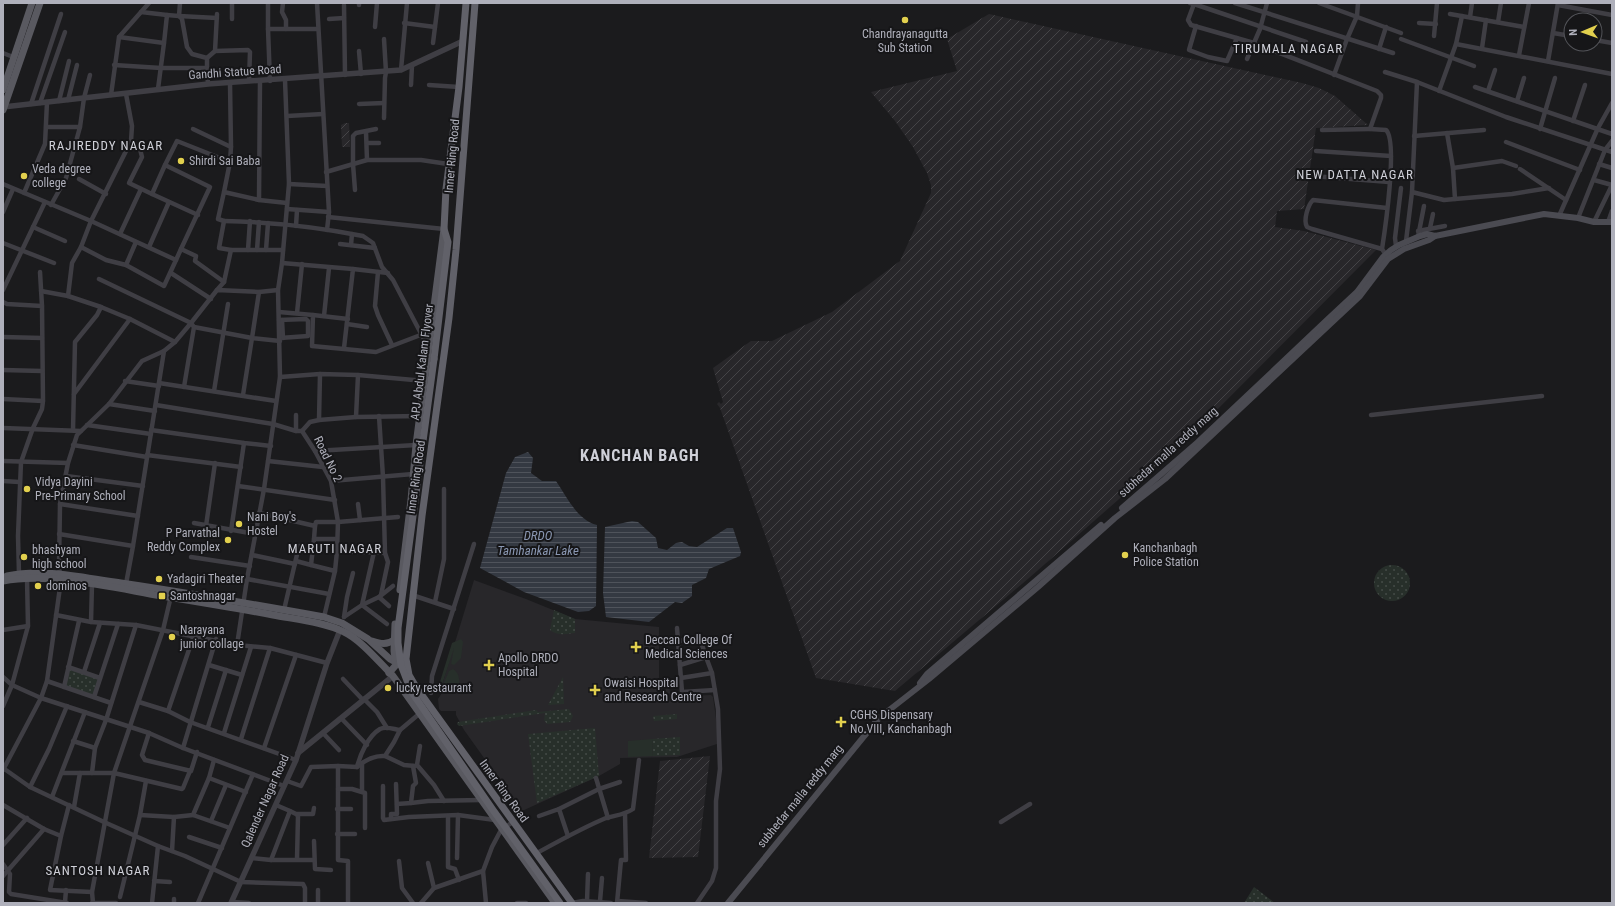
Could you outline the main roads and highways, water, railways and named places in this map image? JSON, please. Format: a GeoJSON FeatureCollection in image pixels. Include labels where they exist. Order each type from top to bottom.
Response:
{"type":"FeatureCollection","features":[{"type":"Feature","properties":{"kind":"highway","name":"Inner Ring Road"},"geometry":{"type":"LineString","coordinates":[[444,229],[448,164],[458,87],[466,3]]}},
{"type":"Feature","properties":{"kind":"highway","name":"Inner Ring Road"},"geometry":{"type":"LineString","coordinates":[[475,3],[449,318],[422,511],[406,659],[409,675],[424,698],[572,903]]}},
{"type":"Feature","properties":{"kind":"highway","name":"APJ Abdul Kalam Flyover"},"geometry":{"type":"LineString","coordinates":[[444,229],[448,242],[398,628],[398,643],[401,665],[411,691],[493,810],[560,903]]}},
{"type":"Feature","properties":{"kind":"highway"},"geometry":{"type":"LineString","coordinates":[[411,500],[424,501]]}},
{"type":"Feature","properties":{"kind":"highway"},"geometry":{"type":"LineString","coordinates":[[410,510],[422,511]]}},
{"type":"Feature","properties":{"kind":"main road"},"geometry":{"type":"LineString","coordinates":[[3,90],[32,3]]}},
{"type":"Feature","properties":{"kind":"main road"},"geometry":{"type":"LineString","coordinates":[[3,108],[40,3]]}},
{"type":"Feature","properties":{"kind":"main road","name":"subhedar malla reddy marg"},"geometry":{"type":"LineString","coordinates":[[728,903],[879,718],[929,679],[1038,587],[1115,518],[1165,478],[1360,296],[1388,260],[1404,249],[1436,236],[1544,214],[1578,218],[1594,222],[1610,222]]}},
{"type":"Feature","properties":{"kind":"main road","name":"Inner Ring Road"},"geometry":{"type":"LineString","coordinates":[[396,662],[394,640],[410,510],[416,445],[444,229]]}},
{"type":"Feature","properties":{"kind":"main road","name":"subhedar malla reddy marg"},"geometry":{"type":"LineString","coordinates":[[912,691],[927,674],[1198,442],[1357,292],[1386,255],[1396,246],[1406,242],[1418,234],[1436,236]]}},
{"type":"Feature","properties":{"kind":"main road"},"geometry":{"type":"LineString","coordinates":[[3,582],[24,575]]}},
{"type":"Feature","properties":{"kind":"main road"},"geometry":{"type":"LineString","coordinates":[[3,577],[24,575],[60,577],[126,584],[172,594],[342,623]]}},
{"type":"Feature","properties":{"kind":"main road"},"geometry":{"type":"LineString","coordinates":[[60,577],[92,584],[172,594]]}},
{"type":"Feature","properties":{"kind":"main road"},"geometry":{"type":"LineString","coordinates":[[242,606],[284,610],[324,617],[342,623],[368,639],[396,662],[407,668]]}},
{"type":"Feature","properties":{"kind":"main road","name":"Inner Ring Road"},"geometry":{"type":"LineString","coordinates":[[342,623],[350,635],[391,675],[501,830],[555,903]]}},
{"type":"Feature","properties":{"kind":"main road"},"geometry":{"type":"LineString","coordinates":[[368,639],[385,644],[389,644],[394,640]]}},
{"type":"Feature","properties":{"kind":"main road"},"geometry":{"type":"LineString","coordinates":[[391,675],[396,662]]}},
{"type":"Feature","properties":{"kind":"water","name":"DRDO Tamhankar Lake"},"geometry":{"type":"Polygon","coordinates":[[[528,452],[533,458],[531,473],[542,481],[556,481],[578,513],[590,522],[597,525],[596,606],[589,611],[578,612],[524,592],[480,568],[506,473],[515,457],[528,452]]]}},
{"type":"Feature","properties":{"kind":"water","name":"DRDO Tamhankar Lake"},"geometry":{"type":"Polygon","coordinates":[[[632,521],[638,522],[656,538],[658,548],[667,550],[676,543],[682,542],[689,546],[697,547],[727,528],[733,528],[741,552],[740,556],[709,569],[706,578],[692,585],[692,596],[682,603],[675,602],[649,622],[606,617],[603,593],[605,527],[632,521]]]}},
{"type":"Feature","properties":{"kind":"place","name":"Chandrayanagutta Sub Station"},"geometry":{"type":"Point","coordinates":[905,20]}},
{"type":"Feature","properties":{"kind":"place","name":"Shirdi Sai Baba"},"geometry":{"type":"Point","coordinates":[181,161]}},
{"type":"Feature","properties":{"kind":"place","name":"Veda degree college"},"geometry":{"type":"Point","coordinates":[24,176]}},
{"type":"Feature","properties":{"kind":"place","name":"Vidya Dayini Pre-Primary School"},"geometry":{"type":"Point","coordinates":[27,489]}},
{"type":"Feature","properties":{"kind":"place","name":"Nani Boy's Hostel"},"geometry":{"type":"Point","coordinates":[239,524]}},
{"type":"Feature","properties":{"kind":"place","name":"P Parvathal Reddy Complex"},"geometry":{"type":"Point","coordinates":[228,540]}},
{"type":"Feature","properties":{"kind":"place","name":"Kanchanbagh Police Station"},"geometry":{"type":"Point","coordinates":[1125,555]}},
{"type":"Feature","properties":{"kind":"place","name":"bhashyam high school"},"geometry":{"type":"Point","coordinates":[24,557]}},
{"type":"Feature","properties":{"kind":"place","name":"Yadagiri Theater"},"geometry":{"type":"Point","coordinates":[159,579]}},
{"type":"Feature","properties":{"kind":"place","name":"dominos"},"geometry":{"type":"Point","coordinates":[38,586]}},
{"type":"Feature","properties":{"kind":"place","name":"Santoshnagar"},"geometry":{"type":"Point","coordinates":[162,596]}},
{"type":"Feature","properties":{"kind":"place","name":"Narayana junior collage"},"geometry":{"type":"Point","coordinates":[172,637]}},
{"type":"Feature","properties":{"kind":"place","name":"Deccan College Of Medical Sciences"},"geometry":{"type":"Point","coordinates":[636,647]}},
{"type":"Feature","properties":{"kind":"place","name":"Apollo DRDO Hospital"},"geometry":{"type":"Point","coordinates":[489,665]}},
{"type":"Feature","properties":{"kind":"place","name":"lucky restaurant"},"geometry":{"type":"Point","coordinates":[388,688]}},
{"type":"Feature","properties":{"kind":"place","name":"Owaisi Hospital and Research Centre"},"geometry":{"type":"Point","coordinates":[595,690]}},
{"type":"Feature","properties":{"kind":"place","name":"CGHS Dispensary No.VIII, Kanchanbagh"},"geometry":{"type":"Point","coordinates":[841,722]}},
{"type":"Feature","properties":{"kind":"district","name":"TIRUMALA NAGAR"},"geometry":{"type":"Point","coordinates":[1288,48]}},
{"type":"Feature","properties":{"kind":"district","name":"RAJIREDDY NAGAR"},"geometry":{"type":"Point","coordinates":[106,145]}},
{"type":"Feature","properties":{"kind":"district","name":"NEW DATTA NAGAR"},"geometry":{"type":"Point","coordinates":[1355,174]}},
{"type":"Feature","properties":{"kind":"district","name":"KANCHAN BAGH"},"geometry":{"type":"Point","coordinates":[640,455]}},
{"type":"Feature","properties":{"kind":"district","name":"MARUTI NAGAR"},"geometry":{"type":"Point","coordinates":[335,548]}},
{"type":"Feature","properties":{"kind":"district","name":"SANTOSH NAGAR"},"geometry":{"type":"Point","coordinates":[98,870]}}]}
